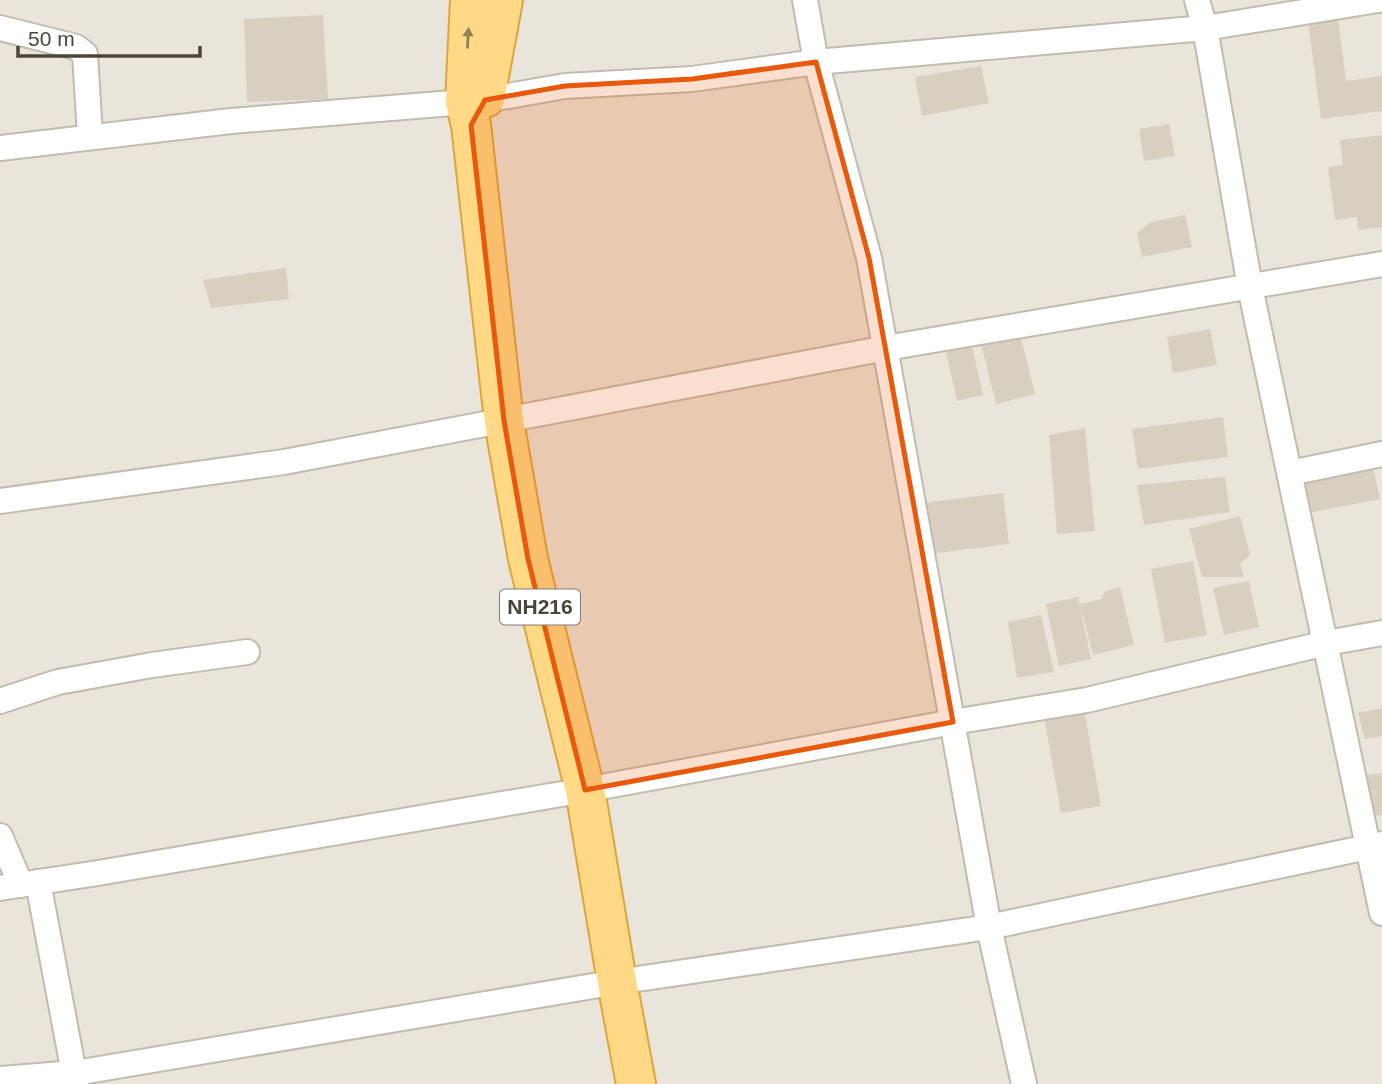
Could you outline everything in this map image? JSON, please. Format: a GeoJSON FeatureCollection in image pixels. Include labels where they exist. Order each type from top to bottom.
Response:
{"type":"FeatureCollection","features":[{"type":"Feature","properties":{"kind":"highway","name":"NH216"},"geometry":{"type":"LineString","coordinates":[[470,0],[474,170],[503,421],[528,559],[585,790],[636,1084]]}},
{"type":"Feature","properties":{"kind":"highway","name":"NH216"},"geometry":{"type":"LineString","coordinates":[[474,109],[503,0]]}},
{"type":"Feature","properties":{"kind":"street"},"geometry":{"type":"LineString","coordinates":[[805,0],[816,62],[869,258],[989,928],[1024,1084]]}},
{"type":"Feature","properties":{"kind":"street"},"geometry":{"type":"LineString","coordinates":[[1197,0],[1205,29],[1250,287],[1326,643],[1375,846],[1382,913]]}},
{"type":"Feature","properties":{"kind":"street"},"geometry":{"type":"LineString","coordinates":[[0,148],[231,121],[474,109],[565,86],[692,79],[816,62],[1205,29],[1378,0]]}},
{"type":"Feature","properties":{"kind":"street"},"geometry":{"type":"LineString","coordinates":[[0,28],[76,47],[85,54],[90,136]]}},
{"type":"Feature","properties":{"kind":"street"},"geometry":{"type":"LineString","coordinates":[[0,501],[284,462],[886,348],[1382,264]]}},
{"type":"Feature","properties":{"kind":"street"},"geometry":{"type":"LineString","coordinates":[[1290,474],[1382,454]]}},
{"type":"Feature","properties":{"kind":"street"},"geometry":{"type":"LineString","coordinates":[[20,885],[585,790],[1087,700],[1326,643],[1382,633]]}},
{"type":"Feature","properties":{"kind":"street"},"geometry":{"type":"LineString","coordinates":[[0,701],[58,682],[247,652]]}},
{"type":"Feature","properties":{"kind":"street"},"geometry":{"type":"LineString","coordinates":[[0,836],[20,885],[75,1079]]}},
{"type":"Feature","properties":{"kind":"street"},"geometry":{"type":"LineString","coordinates":[[0,1079],[75,1079],[617,982],[989,928],[1375,846]]}},
{"type":"Feature","properties":{"kind":"highlighted area"},"geometry":{"type":"Polygon","coordinates":[[[816,62],[869,258],[953,722],[585,790],[528,559],[504,421],[471,125],[485,100],[565,86],[692,79],[816,62]]]}},
{"type":"Feature","properties":{"kind":"shaded area"},"geometry":{"type":"Polygon","coordinates":[[[0,0],[1382,0],[1382,1084],[0,1084],[0,0]]]}},
{"type":"Feature","properties":{"kind":"building"},"geometry":{"type":"Polygon","coordinates":[[[323,15],[328,99],[247,102],[244,19],[323,15]]]}},
{"type":"Feature","properties":{"kind":"building"},"geometry":{"type":"Polygon","coordinates":[[[1338,18],[1346,81],[1382,76],[1382,111],[1321,119],[1308,22],[1338,18]]]}},
{"type":"Feature","properties":{"kind":"building"},"geometry":{"type":"Polygon","coordinates":[[[981,66],[989,103],[922,116],[915,77],[981,66]]]}},
{"type":"Feature","properties":{"kind":"building"},"geometry":{"type":"Polygon","coordinates":[[[1169,124],[1175,156],[1144,161],[1139,129],[1169,124]]]}},
{"type":"Feature","properties":{"kind":"building"},"geometry":{"type":"Polygon","coordinates":[[[1382,135],[1382,227],[1358,230],[1357,217],[1335,220],[1328,167],[1343,165],[1340,140],[1382,135]]]}},
{"type":"Feature","properties":{"kind":"building"},"geometry":{"type":"Polygon","coordinates":[[[1185,215],[1192,247],[1142,257],[1137,233],[1151,222],[1185,215]]]}},
{"type":"Feature","properties":{"kind":"building"},"geometry":{"type":"Polygon","coordinates":[[[286,268],[289,299],[211,308],[203,280],[286,268]]]}},
{"type":"Feature","properties":{"kind":"building"},"geometry":{"type":"Polygon","coordinates":[[[1210,329],[1217,365],[1173,373],[1167,337],[1210,329]]]}},
{"type":"Feature","properties":{"kind":"building"},"geometry":{"type":"Polygon","coordinates":[[[1019,330],[1035,394],[996,404],[980,340],[1019,330]]]}},
{"type":"Feature","properties":{"kind":"building"},"geometry":{"type":"Polygon","coordinates":[[[970,337],[983,395],[957,401],[944,343],[970,337]]]}},
{"type":"Feature","properties":{"kind":"building"},"geometry":{"type":"Polygon","coordinates":[[[1223,417],[1228,457],[1138,469],[1132,429],[1223,417]]]}},
{"type":"Feature","properties":{"kind":"building"},"geometry":{"type":"Polygon","coordinates":[[[1085,428],[1095,531],[1057,534],[1049,435],[1085,428]]]}},
{"type":"Feature","properties":{"kind":"building"},"geometry":{"type":"Polygon","coordinates":[[[1372,463],[1380,499],[1303,514],[1296,478],[1372,463]]]}},
{"type":"Feature","properties":{"kind":"building"},"geometry":{"type":"Polygon","coordinates":[[[1225,477],[1230,512],[1144,525],[1137,485],[1225,477]]]}},
{"type":"Feature","properties":{"kind":"building"},"geometry":{"type":"Polygon","coordinates":[[[1003,493],[1009,544],[929,554],[922,503],[1003,493]]]}},
{"type":"Feature","properties":{"kind":"building"},"geometry":{"type":"Polygon","coordinates":[[[1240,516],[1250,555],[1240,563],[1244,577],[1202,577],[1189,529],[1240,516]]]}},
{"type":"Feature","properties":{"kind":"building"},"geometry":{"type":"Polygon","coordinates":[[[1193,561],[1207,635],[1165,643],[1151,569],[1193,561]]]}},
{"type":"Feature","properties":{"kind":"building"},"geometry":{"type":"Polygon","coordinates":[[[1249,581],[1259,627],[1224,635],[1213,588],[1249,581]]]}},
{"type":"Feature","properties":{"kind":"building"},"geometry":{"type":"Polygon","coordinates":[[[1120,587],[1134,645],[1093,655],[1080,604],[1102,599],[1105,591],[1120,587]]]}},
{"type":"Feature","properties":{"kind":"building"},"geometry":{"type":"Polygon","coordinates":[[[1078,597],[1091,659],[1059,666],[1046,604],[1078,597]]]}},
{"type":"Feature","properties":{"kind":"building"},"geometry":{"type":"Polygon","coordinates":[[[1041,615],[1054,672],[1017,678],[1008,622],[1041,615]]]}},
{"type":"Feature","properties":{"kind":"building"},"geometry":{"type":"Polygon","coordinates":[[[1083,703],[1101,806],[1061,813],[1043,710],[1083,703]]]}},
{"type":"Feature","properties":{"kind":"building"},"geometry":{"type":"Polygon","coordinates":[[[1382,708],[1382,736],[1365,739],[1358,713],[1382,708]]]}},
{"type":"Feature","properties":{"kind":"building"},"geometry":{"type":"Polygon","coordinates":[[[1382,773],[1382,815],[1365,817],[1359,776],[1382,773]]]}}]}
